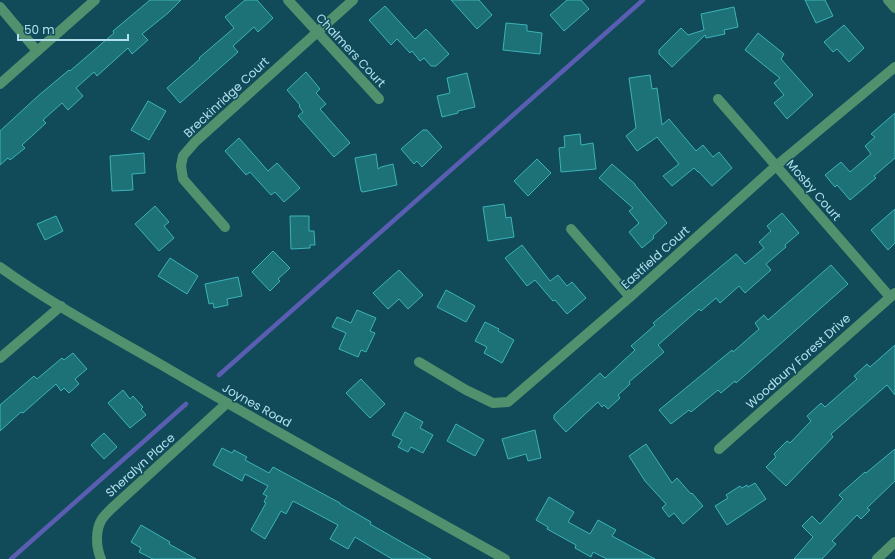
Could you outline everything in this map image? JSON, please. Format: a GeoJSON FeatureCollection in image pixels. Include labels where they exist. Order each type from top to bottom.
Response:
{"type":"FeatureCollection","features":[{"type":"Feature","properties":{"kind":"street"},"geometry":{"type":"LineString","coordinates":[[0,84],[95,0]]}},
{"type":"Feature","properties":{"kind":"street","name":"Chalmers Court"},"geometry":{"type":"LineString","coordinates":[[288,0],[379,99]]}},
{"type":"Feature","properties":{"kind":"street","name":"Breckinridge Court"},"geometry":{"type":"LineString","coordinates":[[225,227],[183,179],[181,166],[183,156],[195,142],[353,0]]}},
{"type":"Feature","properties":{"kind":"street"},"geometry":{"type":"LineString","coordinates":[[888,0],[895,8]]}},
{"type":"Feature","properties":{"kind":"street"},"geometry":{"type":"LineString","coordinates":[[0,7],[37,51]]}},
{"type":"Feature","properties":{"kind":"street","name":"Eastfield Court"},"geometry":{"type":"LineString","coordinates":[[419,362],[466,390],[493,403],[508,402],[630,297],[776,166],[895,67]]}},
{"type":"Feature","properties":{"kind":"street","name":"Mosby Court"},"geometry":{"type":"LineString","coordinates":[[718,100],[893,295]]}},
{"type":"Feature","properties":{"kind":"street"},"geometry":{"type":"LineString","coordinates":[[571,229],[630,297]]}},
{"type":"Feature","properties":{"kind":"street","name":"Joynes Road"},"geometry":{"type":"LineString","coordinates":[[0,267],[61,306],[227,403],[505,559]]}},
{"type":"Feature","properties":{"kind":"street","name":"Woodbury Forest Drive"},"geometry":{"type":"LineString","coordinates":[[719,449],[893,295]]}},
{"type":"Feature","properties":{"kind":"street"},"geometry":{"type":"LineString","coordinates":[[0,358],[61,306]]}},
{"type":"Feature","properties":{"kind":"street","name":"Sheralyn Place"},"geometry":{"type":"LineString","coordinates":[[101,559],[98,553],[97,534],[102,520],[111,509],[227,403]]}},
{"type":"Feature","properties":{"kind":"street"},"geometry":{"type":"LineString","coordinates":[[877,559],[895,542]]}},
{"type":"Feature","properties":{"kind":"building"},"geometry":{"type":"Polygon","coordinates":[[[150,0],[181,0],[168,13],[142,34],[148,40],[132,54],[128,48],[97,76],[94,72],[76,88],[83,96],[68,110],[62,103],[43,120],[46,123],[22,145],[25,148],[10,160],[8,158],[0,165],[0,131],[38,96],[69,70],[70,71],[114,33],[113,31],[150,0]]]}},
{"type":"Feature","properties":{"kind":"building"},"geometry":{"type":"Polygon","coordinates":[[[245,0],[257,0],[273,18],[258,32],[254,27],[233,46],[238,52],[180,103],[167,88],[234,28],[225,17],[245,0]]]}},
{"type":"Feature","properties":{"kind":"building"},"geometry":{"type":"Polygon","coordinates":[[[451,0],[479,0],[492,15],[477,29],[451,0]]]}},
{"type":"Feature","properties":{"kind":"building"},"geometry":{"type":"Polygon","coordinates":[[[567,0],[581,0],[589,9],[564,31],[550,15],[567,0]]]}},
{"type":"Feature","properties":{"kind":"building"},"geometry":{"type":"Polygon","coordinates":[[[805,0],[825,0],[833,16],[816,23],[805,0]]]}},
{"type":"Feature","properties":{"kind":"building"},"geometry":{"type":"Polygon","coordinates":[[[385,6],[415,39],[426,29],[449,54],[436,66],[431,66],[424,58],[420,61],[412,51],[410,53],[397,39],[391,45],[369,20],[385,6]]]}},
{"type":"Feature","properties":{"kind":"building"},"geometry":{"type":"Polygon","coordinates":[[[734,7],[738,27],[724,30],[725,34],[706,38],[705,35],[672,67],[659,54],[659,50],[681,28],[688,35],[704,30],[701,14],[734,7]]]}},
{"type":"Feature","properties":{"kind":"building"},"geometry":{"type":"Polygon","coordinates":[[[506,23],[527,25],[527,31],[542,33],[540,54],[503,50],[506,23]]]}},
{"type":"Feature","properties":{"kind":"building"},"geometry":{"type":"Polygon","coordinates":[[[844,25],[864,48],[849,62],[837,49],[833,52],[824,42],[844,25]]]}},
{"type":"Feature","properties":{"kind":"building"},"geometry":{"type":"Polygon","coordinates":[[[758,33],[784,54],[781,59],[813,95],[787,119],[774,103],[784,95],[774,83],[780,78],[745,50],[758,33]]]}},
{"type":"Feature","properties":{"kind":"building"},"geometry":{"type":"Polygon","coordinates":[[[306,72],[320,89],[316,93],[326,104],[320,109],[350,143],[334,157],[298,116],[303,112],[299,106],[300,105],[287,90],[306,72]]]}},
{"type":"Feature","properties":{"kind":"building"},"geometry":{"type":"Polygon","coordinates":[[[467,73],[475,107],[442,117],[437,96],[450,93],[447,78],[467,73]]]}},
{"type":"Feature","properties":{"kind":"building"},"geometry":{"type":"Polygon","coordinates":[[[650,75],[652,89],[657,88],[662,125],[669,119],[696,151],[703,145],[713,157],[719,152],[732,168],[712,186],[694,168],[672,186],[663,176],[679,164],[657,137],[637,151],[626,136],[636,128],[629,78],[650,75]]]}},
{"type":"Feature","properties":{"kind":"building"},"geometry":{"type":"Polygon","coordinates":[[[148,101],[166,111],[149,140],[131,130],[148,101]]]}},
{"type":"Feature","properties":{"kind":"building"},"geometry":{"type":"Polygon","coordinates":[[[895,113],[895,158],[874,176],[876,178],[850,200],[837,185],[835,187],[825,175],[841,162],[850,172],[871,154],[865,146],[875,137],[871,134],[895,113]]]}},
{"type":"Feature","properties":{"kind":"building"},"geometry":{"type":"Polygon","coordinates":[[[423,130],[427,130],[442,147],[422,167],[417,161],[414,164],[401,149],[423,130]]]}},
{"type":"Feature","properties":{"kind":"building"},"geometry":{"type":"Polygon","coordinates":[[[580,134],[581,145],[593,143],[596,169],[561,172],[559,148],[565,147],[564,136],[580,134]]]}},
{"type":"Feature","properties":{"kind":"building"},"geometry":{"type":"Polygon","coordinates":[[[239,138],[268,171],[277,163],[300,188],[284,202],[275,192],[271,195],[250,172],[246,175],[225,151],[239,138]]]}},
{"type":"Feature","properties":{"kind":"building"},"geometry":{"type":"Polygon","coordinates":[[[144,153],[145,173],[132,174],[133,190],[112,191],[110,156],[144,153]]]}},
{"type":"Feature","properties":{"kind":"building"},"geometry":{"type":"Polygon","coordinates":[[[376,154],[378,169],[393,164],[397,185],[363,192],[361,191],[355,158],[376,154]]]}},
{"type":"Feature","properties":{"kind":"building"},"geometry":{"type":"Polygon","coordinates":[[[537,159],[551,173],[528,196],[514,181],[537,159]]]}},
{"type":"Feature","properties":{"kind":"building"},"geometry":{"type":"Polygon","coordinates":[[[612,164],[635,184],[667,223],[653,236],[654,238],[642,248],[629,232],[639,223],[629,211],[633,208],[599,178],[612,164]]]}},
{"type":"Feature","properties":{"kind":"building"},"geometry":{"type":"Polygon","coordinates":[[[504,204],[506,218],[511,217],[514,237],[488,241],[483,207],[504,204]]]}},
{"type":"Feature","properties":{"kind":"building"},"geometry":{"type":"Polygon","coordinates":[[[155,206],[169,222],[164,226],[174,238],[159,251],[135,224],[155,206]]]}},
{"type":"Feature","properties":{"kind":"building"},"geometry":{"type":"Polygon","coordinates":[[[895,209],[895,243],[888,250],[871,230],[895,209]]]}},
{"type":"Feature","properties":{"kind":"building"},"geometry":{"type":"Polygon","coordinates":[[[782,213],[799,233],[785,245],[786,247],[766,264],[771,270],[745,293],[739,286],[720,303],[716,298],[701,311],[699,309],[658,345],[664,352],[629,382],[630,384],[618,395],[620,398],[608,409],[604,405],[602,407],[598,402],[566,432],[554,419],[554,415],[600,373],[605,378],[635,350],[631,346],[655,325],[653,323],[736,254],[745,264],[764,248],[759,242],[771,231],[767,226],[782,213]]]}},
{"type":"Feature","properties":{"kind":"building"},"geometry":{"type":"Polygon","coordinates":[[[56,216],[63,231],[45,240],[37,224],[56,216]]]}},
{"type":"Feature","properties":{"kind":"building"},"geometry":{"type":"Polygon","coordinates":[[[290,216],[309,216],[309,231],[314,231],[315,245],[310,245],[310,248],[291,249],[290,216]]]}},
{"type":"Feature","properties":{"kind":"building"},"geometry":{"type":"Polygon","coordinates":[[[522,245],[550,281],[558,275],[567,286],[572,282],[586,298],[567,314],[555,300],[553,301],[535,280],[527,286],[505,258],[522,245]]]}},
{"type":"Feature","properties":{"kind":"building"},"geometry":{"type":"Polygon","coordinates":[[[273,251],[290,268],[278,279],[280,281],[270,291],[252,272],[273,251]]]}},
{"type":"Feature","properties":{"kind":"building"},"geometry":{"type":"Polygon","coordinates":[[[170,258],[198,276],[187,294],[158,276],[170,258]]]}},
{"type":"Feature","properties":{"kind":"building"},"geometry":{"type":"Polygon","coordinates":[[[831,265],[848,284],[736,383],[735,381],[721,393],[718,390],[691,412],[689,410],[671,424],[659,410],[732,350],[733,352],[759,329],[755,323],[764,315],[768,320],[831,265]]]}},
{"type":"Feature","properties":{"kind":"building"},"geometry":{"type":"Polygon","coordinates":[[[399,270],[423,295],[408,309],[399,299],[388,309],[373,293],[399,270]]]}},
{"type":"Feature","properties":{"kind":"building"},"geometry":{"type":"Polygon","coordinates":[[[238,277],[242,296],[227,299],[228,305],[214,308],[213,303],[209,304],[205,284],[238,277]]]}},
{"type":"Feature","properties":{"kind":"building"},"geometry":{"type":"Polygon","coordinates":[[[446,290],[475,306],[466,322],[437,307],[446,290]]]}},
{"type":"Feature","properties":{"kind":"building"},"geometry":{"type":"Polygon","coordinates":[[[357,310],[376,318],[370,331],[375,333],[366,352],[361,350],[358,357],[339,349],[346,333],[332,327],[337,317],[351,323],[357,310]]]}},
{"type":"Feature","properties":{"kind":"building"},"geometry":{"type":"Polygon","coordinates":[[[485,322],[499,329],[498,331],[514,340],[502,363],[484,353],[487,347],[475,341],[485,322]]]}},
{"type":"Feature","properties":{"kind":"building"},"geometry":{"type":"Polygon","coordinates":[[[895,345],[895,395],[887,385],[831,434],[833,437],[786,486],[766,467],[776,457],[774,454],[787,441],[790,443],[811,421],[807,416],[821,403],[825,407],[857,379],[854,376],[867,364],[870,367],[895,345]]]}},
{"type":"Feature","properties":{"kind":"building"},"geometry":{"type":"Polygon","coordinates":[[[73,353],[87,369],[75,379],[79,384],[69,393],[64,388],[61,391],[56,384],[0,431],[0,405],[34,376],[37,379],[62,358],[64,360],[73,353]]]}},
{"type":"Feature","properties":{"kind":"building"},"geometry":{"type":"Polygon","coordinates":[[[361,379],[385,404],[370,418],[346,393],[361,379]]]}},
{"type":"Feature","properties":{"kind":"building"},"geometry":{"type":"Polygon","coordinates":[[[123,390],[130,399],[133,396],[143,407],[141,409],[146,415],[130,428],[108,403],[123,390]]]}},
{"type":"Feature","properties":{"kind":"building"},"geometry":{"type":"Polygon","coordinates":[[[405,412],[423,422],[420,428],[433,435],[423,453],[411,447],[408,452],[398,447],[402,440],[392,435],[405,412]]]}},
{"type":"Feature","properties":{"kind":"building"},"geometry":{"type":"Polygon","coordinates":[[[456,424],[484,440],[475,456],[447,441],[456,424]]]}},
{"type":"Feature","properties":{"kind":"building"},"geometry":{"type":"Polygon","coordinates":[[[535,430],[541,458],[528,461],[526,454],[508,459],[502,439],[535,430]]]}},
{"type":"Feature","properties":{"kind":"building"},"geometry":{"type":"Polygon","coordinates":[[[104,433],[117,447],[104,459],[91,445],[104,433]]]}},
{"type":"Feature","properties":{"kind":"building"},"geometry":{"type":"Polygon","coordinates":[[[646,444],[672,483],[677,478],[703,506],[683,524],[674,513],[669,517],[662,508],[666,504],[645,481],[629,456],[646,444]]]}},
{"type":"Feature","properties":{"kind":"building"},"geometry":{"type":"Polygon","coordinates":[[[222,448],[232,453],[234,450],[247,457],[245,460],[269,473],[273,467],[340,503],[371,522],[370,524],[431,559],[392,559],[355,537],[348,549],[330,539],[338,525],[293,501],[286,514],[281,511],[265,539],[251,530],[266,503],[264,502],[267,496],[263,494],[268,486],[245,474],[242,481],[213,465],[222,448]]]}},
{"type":"Feature","properties":{"kind":"building"},"geometry":{"type":"Polygon","coordinates":[[[895,449],[895,481],[867,508],[870,510],[861,519],[857,515],[832,541],[836,544],[822,559],[794,559],[813,537],[802,526],[812,516],[820,524],[843,499],[839,495],[865,472],[866,473],[895,449]]]}},
{"type":"Feature","properties":{"kind":"building"},"geometry":{"type":"Polygon","coordinates":[[[755,483],[766,499],[727,525],[715,506],[728,498],[726,495],[740,486],[742,488],[747,485],[748,487],[755,483]]]}},
{"type":"Feature","properties":{"kind":"building"},"geometry":{"type":"Polygon","coordinates":[[[549,497],[574,512],[568,522],[590,534],[598,520],[616,530],[612,536],[655,559],[607,559],[593,552],[591,557],[575,548],[576,545],[547,529],[548,527],[536,520],[549,497]]]}},
{"type":"Feature","properties":{"kind":"building"},"geometry":{"type":"Polygon","coordinates":[[[141,525],[170,542],[169,544],[196,559],[153,559],[139,552],[141,548],[131,542],[141,525]]]}},
{"type":"Feature","properties":{"kind":"waterway"},"geometry":{"type":"LineString","coordinates":[[219,375],[643,0]]}},
{"type":"Feature","properties":{"kind":"waterway"},"geometry":{"type":"LineString","coordinates":[[11,559],[186,404]]}}]}
